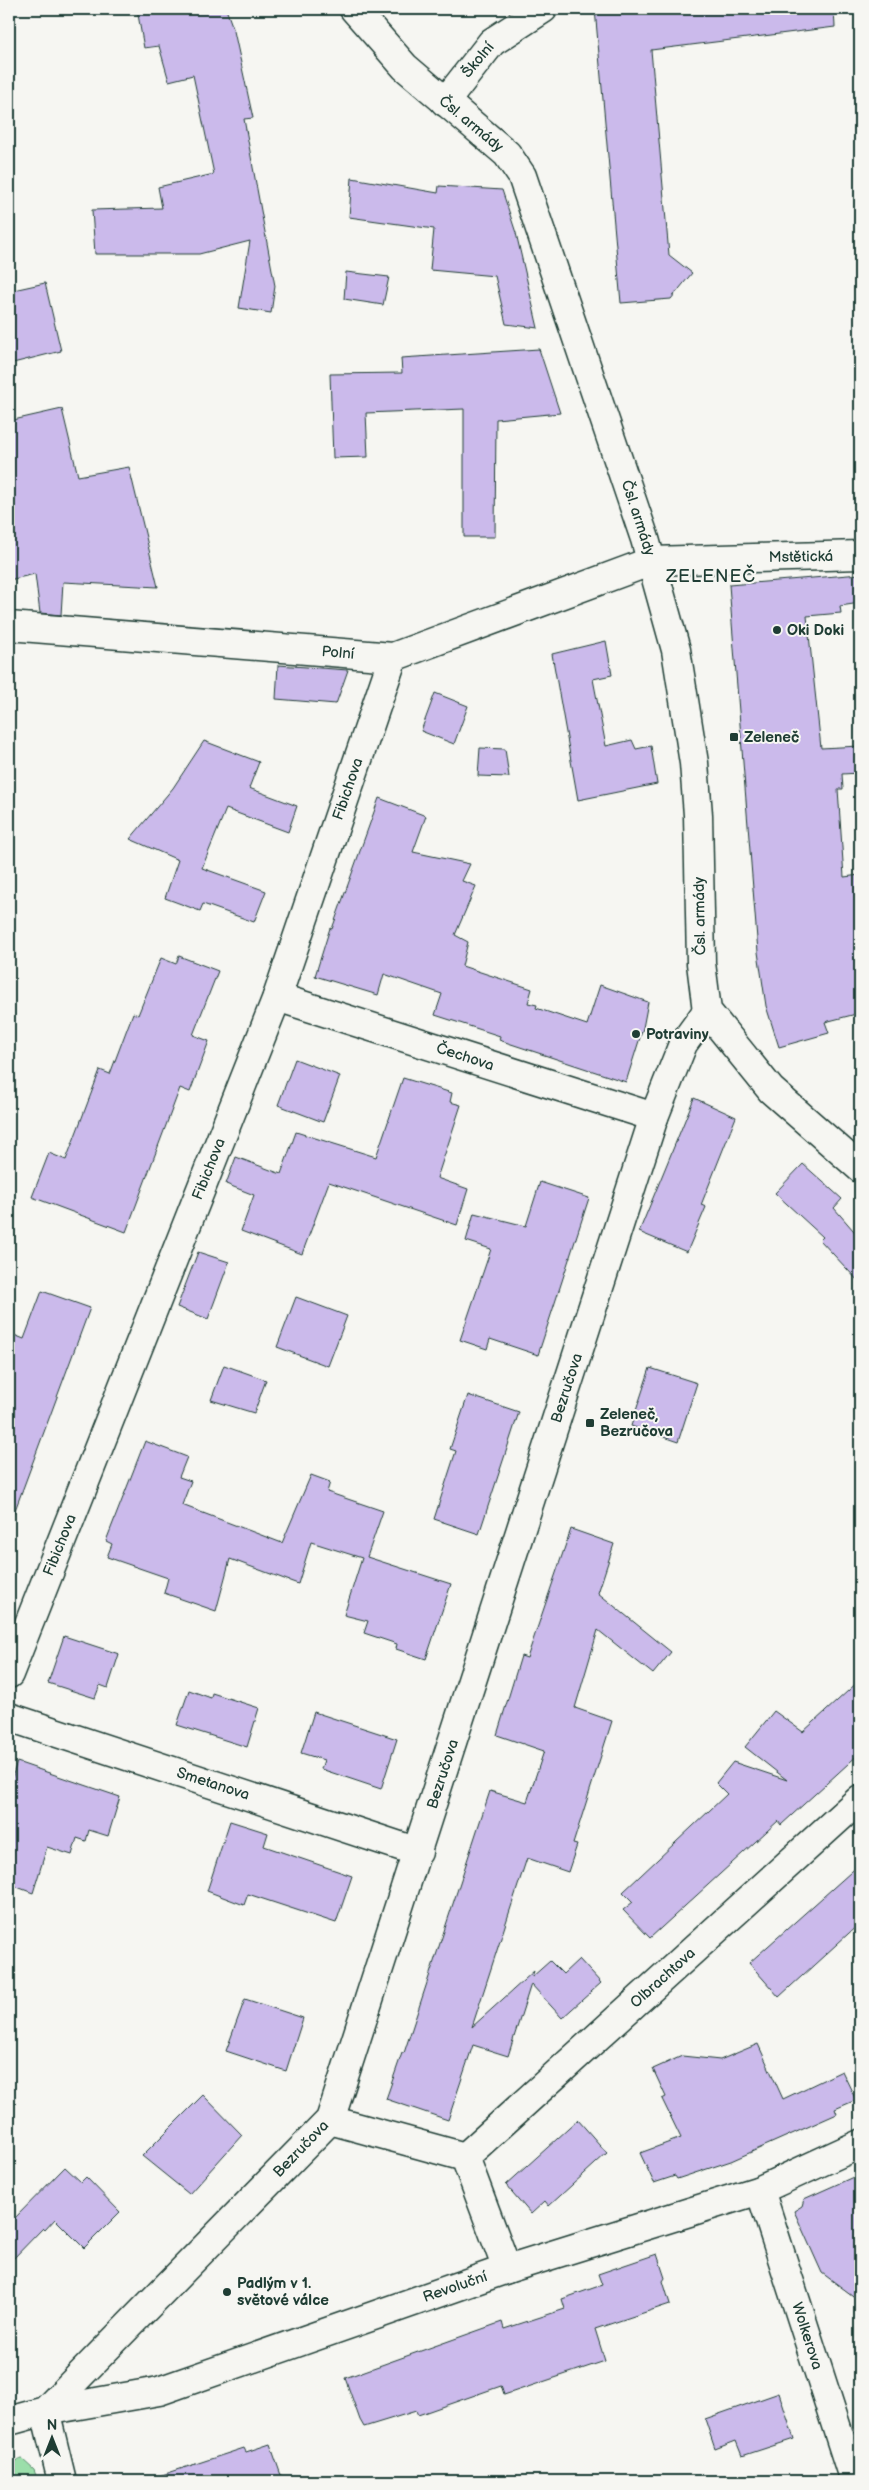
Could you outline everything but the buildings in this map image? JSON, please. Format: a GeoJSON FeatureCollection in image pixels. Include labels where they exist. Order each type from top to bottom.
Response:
{"type":"FeatureCollection","features":[{"type":"Feature","properties":{"kind":"street","name":"Čsl. armády"},"geometry":{"type":"LineString","coordinates":[[354,9],[405,67],[507,154],[522,176],[652,561],[676,650],[694,763],[698,815],[701,963],[707,1011]]}},
{"type":"Feature","properties":{"kind":"street","name":"Školní"},"geometry":{"type":"LineString","coordinates":[[444,102],[492,42],[543,9]]}},
{"type":"Feature","properties":{"kind":"street","name":"Mstětická"},"geometry":{"type":"LineString","coordinates":[[652,561],[860,555]]}},
{"type":"Feature","properties":{"kind":"street","name":"Polní"},"geometry":{"type":"LineString","coordinates":[[9,626],[393,657],[652,561]]}},
{"type":"Feature","properties":{"kind":"street","name":"Fibichova"},"geometry":{"type":"LineString","coordinates":[[9,1674],[277,997],[393,657]]}},
{"type":"Feature","properties":{"kind":"street","name":"Čechova"},"geometry":{"type":"LineString","coordinates":[[277,997],[654,1117]]}},
{"type":"Feature","properties":{"kind":"street","name":"Bezručova"},"geometry":{"type":"LineString","coordinates":[[45,2411],[330,2120],[654,1117],[683,1044],[707,1011]]}},
{"type":"Feature","properties":{"kind":"street"},"geometry":{"type":"LineString","coordinates":[[707,1011],[771,1090],[860,1168]]}},
{"type":"Feature","properties":{"kind":"street","name":"Smetanova"},"geometry":{"type":"LineString","coordinates":[[9,1717],[418,1852]]}},
{"type":"Feature","properties":{"kind":"street","name":"Olbrachtova"},"geometry":{"type":"LineString","coordinates":[[465,2157],[860,1799]]}},
{"type":"Feature","properties":{"kind":"street"},"geometry":{"type":"LineString","coordinates":[[330,2120],[465,2157],[507,2269]]}},
{"type":"Feature","properties":{"kind":"street","name":"Revoluční"},"geometry":{"type":"LineString","coordinates":[[45,2411],[159,2391],[507,2269],[760,2190],[860,2144]]}},
{"type":"Feature","properties":{"kind":"street","name":"Wolkerova"},"geometry":{"type":"LineString","coordinates":[[760,2190],[854,2481]]}},
{"type":"Feature","properties":{"kind":"street"},"geometry":{"type":"LineString","coordinates":[[9,2421],[45,2411],[62,2481]]}},
{"type":"Feature","properties":{"kind":"green space"},"geometry":{"type":"Polygon","coordinates":[[[22,2459],[34,2470],[38,2481],[9,2481],[9,2463],[22,2459]]]}},
{"type":"Feature","properties":{"kind":"place","name":"Oki Doki"},"geometry":{"type":"Point","coordinates":[777,630]}},
{"type":"Feature","properties":{"kind":"place","name":"Zeleneč"},"geometry":{"type":"Point","coordinates":[734,737]}},
{"type":"Feature","properties":{"kind":"place","name":"Potraviny"},"geometry":{"type":"Point","coordinates":[636,1034]}},
{"type":"Feature","properties":{"kind":"place","name":"Zeleneč, Bezručova"},"geometry":{"type":"Point","coordinates":[590,1423]}},
{"type":"Feature","properties":{"kind":"place","name":"Padlým v 1. světové válce"},"geometry":{"type":"Point","coordinates":[227,2292]}},
{"type":"Feature","properties":{"kind":"district","name":"ZELENEČ"},"geometry":{"type":"Point","coordinates":[711,576]}}]}
